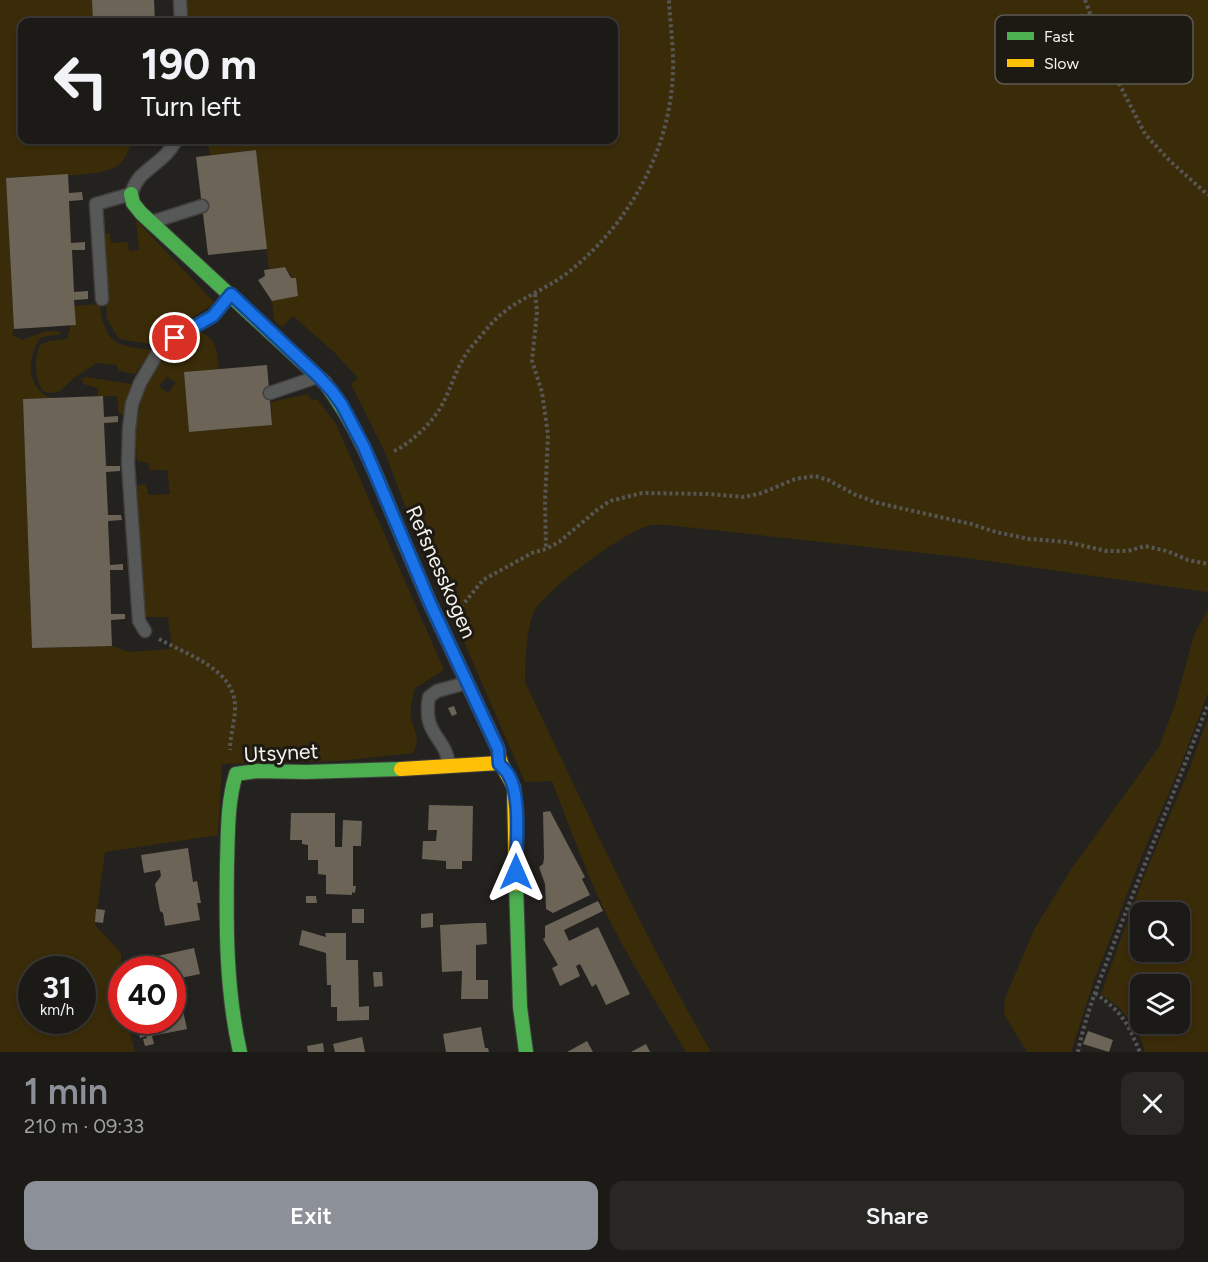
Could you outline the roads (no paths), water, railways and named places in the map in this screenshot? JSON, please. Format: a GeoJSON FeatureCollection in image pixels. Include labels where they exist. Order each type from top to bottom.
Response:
{"type":"FeatureCollection","features":[{"type":"Feature","properties":{"kind":"street","name":"Refsnesskogen"},"geometry":{"type":"LineString","coordinates":[[131,194],[133,203],[151,222],[231,294],[332,391],[342,405],[370,461],[430,603],[498,749],[499,764],[508,774],[514,788],[518,965],[526,1052]]}},
{"type":"Feature","properties":{"kind":"street","name":"Utsynet"},"geometry":{"type":"LineString","coordinates":[[240,1052],[232,1014],[228,962],[228,840],[232,779],[236,774],[257,771],[306,772],[499,764]]}},
{"type":"Feature","properties":{"kind":"lane"},"geometry":{"type":"LineString","coordinates":[[180,0],[181,18]]}},
{"type":"Feature","properties":{"kind":"lane"},"geometry":{"type":"LineString","coordinates":[[102,299],[96,204],[131,194],[138,179],[158,164],[174,144]]}},
{"type":"Feature","properties":{"kind":"lane"},"geometry":{"type":"LineString","coordinates":[[151,222],[202,206]]}},
{"type":"Feature","properties":{"kind":"lane"},"geometry":{"type":"LineString","coordinates":[[145,631],[139,621],[128,464],[132,404],[140,383],[157,354],[175,338],[213,316],[231,294]]}},
{"type":"Feature","properties":{"kind":"lane"},"geometry":{"type":"LineString","coordinates":[[270,393],[318,376]]}},
{"type":"Feature","properties":{"kind":"lane"},"geometry":{"type":"LineString","coordinates":[[449,767],[448,753],[437,740],[428,723],[429,697],[437,691],[467,682]]}}]}
